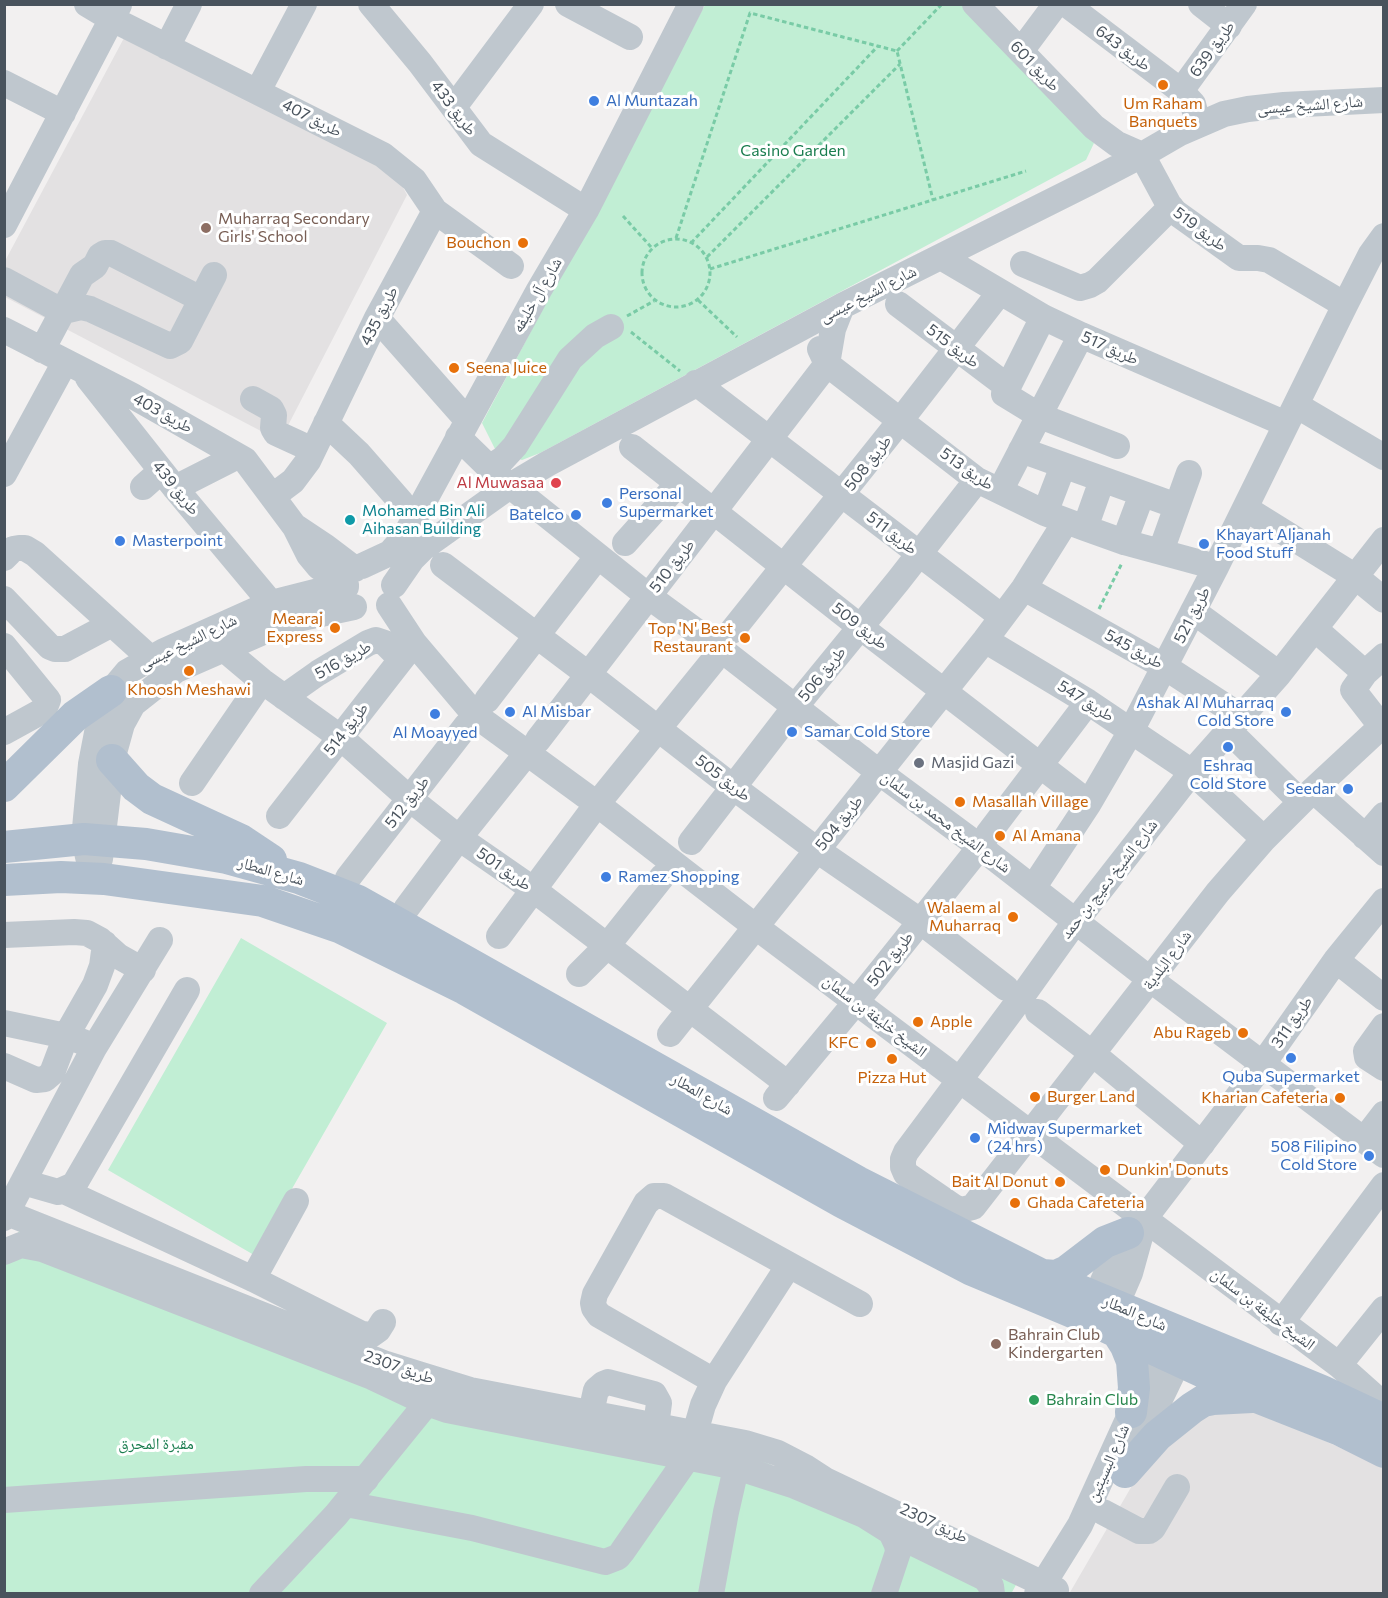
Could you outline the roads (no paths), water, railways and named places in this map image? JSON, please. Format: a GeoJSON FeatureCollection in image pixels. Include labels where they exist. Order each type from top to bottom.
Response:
{"type":"FeatureCollection","features":[{"type":"Feature","properties":{"kind":"main road"},"geometry":{"type":"LineString","coordinates":[[10,775],[75,716],[111,691]]}},
{"type":"Feature","properties":{"kind":"main road"},"geometry":{"type":"LineString","coordinates":[[112,760],[136,787],[152,799],[241,840],[299,878]]}},
{"type":"Feature","properties":{"kind":"main road","name":"شارع المطار"},"geometry":{"type":"LineString","coordinates":[[4,880],[93,861],[146,844],[227,858],[299,878],[358,901],[858,1182],[1042,1275],[1105,1317]]}},
{"type":"Feature","properties":{"kind":"main road","name":"شارع المطار"},"geometry":{"type":"LineString","coordinates":[[4,847],[93,861],[263,901],[339,927],[465,989],[842,1202],[972,1270],[1105,1317],[1175,1345],[1322,1391],[1383,1420]]}},
{"type":"Feature","properties":{"kind":"main road"},"geometry":{"type":"LineString","coordinates":[[1042,1275],[1056,1276],[1066,1271],[1105,1242],[1136,1226]]}},
{"type":"Feature","properties":{"kind":"main road"},"geometry":{"type":"LineString","coordinates":[[1105,1317],[1126,1346],[1132,1361],[1134,1388],[1131,1412]]}},
{"type":"Feature","properties":{"kind":"main road","name":"شارع المطار"},"geometry":{"type":"LineString","coordinates":[[1175,1345],[1257,1397],[1338,1429],[1383,1452]]}},
{"type":"Feature","properties":{"kind":"main road"},"geometry":{"type":"LineString","coordinates":[[1125,1472],[1157,1436],[1203,1401],[1257,1397]]}},
{"type":"Feature","properties":{"kind":"street","name":"طريق 407"},"geometry":{"type":"LineString","coordinates":[[87,4],[115,12],[167,47],[383,155],[414,180],[435,211],[512,266]]}},
{"type":"Feature","properties":{"kind":"street"},"geometry":{"type":"LineString","coordinates":[[167,47],[189,4]]}},
{"type":"Feature","properties":{"kind":"street"},"geometry":{"type":"LineString","coordinates":[[258,91],[304,4]]}},
{"type":"Feature","properties":{"kind":"street","name":"طريق 433"},"geometry":{"type":"LineString","coordinates":[[371,4],[481,144],[586,210]]}},
{"type":"Feature","properties":{"kind":"street","name":"شارع آل خليفه"},"geometry":{"type":"LineString","coordinates":[[352,583],[390,553],[410,527],[539,290],[586,210],[691,4]]}},
{"type":"Feature","properties":{"kind":"street","name":"طريق 601"},"geometry":{"type":"LineString","coordinates":[[975,4],[1094,127],[1117,144],[1142,155]]}},
{"type":"Feature","properties":{"kind":"street"},"geometry":{"type":"LineString","coordinates":[[1021,51],[1056,4]]}},
{"type":"Feature","properties":{"kind":"street","name":"طريق 643"},"geometry":{"type":"LineString","coordinates":[[1066,4],[1181,91]]}},
{"type":"Feature","properties":{"kind":"street"},"geometry":{"type":"LineString","coordinates":[[1201,4],[1229,26]]}},
{"type":"Feature","properties":{"kind":"street","name":"طريق 639"},"geometry":{"type":"LineString","coordinates":[[1198,124],[1193,104],[1181,91],[1244,4]]}},
{"type":"Feature","properties":{"kind":"street"},"geometry":{"type":"LineString","coordinates":[[582,8],[630,37]]}},
{"type":"Feature","properties":{"kind":"street"},"geometry":{"type":"LineString","coordinates":[[454,107],[522,9]]}},
{"type":"Feature","properties":{"kind":"street"},"geometry":{"type":"LineString","coordinates":[[4,225],[115,12]]}},
{"type":"Feature","properties":{"kind":"street"},"geometry":{"type":"LineString","coordinates":[[4,83],[63,113]]}},
{"type":"Feature","properties":{"kind":"street","name":"شارع الشيخ عيسى"},"geometry":{"type":"LineString","coordinates":[[391,595],[412,559],[423,548],[510,486],[547,464],[842,306],[1090,182],[1198,124],[1224,114],[1275,106],[1383,100]]}},
{"type":"Feature","properties":{"kind":"street"},"geometry":{"type":"LineString","coordinates":[[1090,182],[1096,160],[1094,127]]}},
{"type":"Feature","properties":{"kind":"street","name":"طريق 519"},"geometry":{"type":"LineString","coordinates":[[1142,155],[1171,207],[1239,258],[1258,258],[1269,261],[1345,305]]}},
{"type":"Feature","properties":{"kind":"street"},"geometry":{"type":"LineString","coordinates":[[1023,264],[1080,288],[1090,285],[1097,281],[1171,207]]}},
{"type":"Feature","properties":{"kind":"street","name":"طريق 435"},"geometry":{"type":"LineString","coordinates":[[273,496],[293,481],[304,466],[377,318],[435,211]]}},
{"type":"Feature","properties":{"kind":"street","name":"طريق 521"},"geometry":{"type":"LineString","coordinates":[[1033,888],[1089,803],[1131,731],[1216,567],[1345,305],[1371,254],[1383,236]]}},
{"type":"Feature","properties":{"kind":"street"},"geometry":{"type":"LineString","coordinates":[[42,350],[82,275],[95,266],[100,256],[108,253],[201,299]]}},
{"type":"Feature","properties":{"kind":"street","name":"طريق 517"},"geometry":{"type":"LineString","coordinates":[[941,257],[1043,317],[1081,336],[1291,415],[1383,457]]}},
{"type":"Feature","properties":{"kind":"street"},"geometry":{"type":"LineString","coordinates":[[4,280],[56,308],[90,309],[170,346],[180,341],[214,275]]}},
{"type":"Feature","properties":{"kind":"street","name":"طريق 508"},"geometry":{"type":"LineString","coordinates":[[732,631],[843,494],[1000,292]]}},
{"type":"Feature","properties":{"kind":"street","name":"طريق 515"},"geometry":{"type":"LineString","coordinates":[[898,304],[1008,387],[1004,394],[1040,416],[1117,446]]}},
{"type":"Feature","properties":{"kind":"street"},"geometry":{"type":"LineString","coordinates":[[827,364],[833,330],[842,306]]}},
{"type":"Feature","properties":{"kind":"street"},"geometry":{"type":"LineString","coordinates":[[1008,387],[1043,317]]}},
{"type":"Feature","properties":{"kind":"street","name":"شارع الشيخ محمد بن سلمان"},"geometry":{"type":"LineString","coordinates":[[377,318],[463,429],[489,468],[510,486],[648,596],[880,773],[984,840],[1033,888],[1075,922],[1374,1148]]}},
{"type":"Feature","properties":{"kind":"street"},"geometry":{"type":"LineString","coordinates":[[489,468],[503,459],[515,446],[570,359],[595,336],[614,324]]}},
{"type":"Feature","properties":{"kind":"street","name":"طريق 403"},"geometry":{"type":"LineString","coordinates":[[4,330],[131,395],[238,456],[251,466],[295,527],[352,583]]}},
{"type":"Feature","properties":{"kind":"street","name":"طريق 513"},"geometry":{"type":"LineString","coordinates":[[792,333],[803,337],[822,351],[827,364],[977,480],[1065,521],[1124,542],[1216,567]]}},
{"type":"Feature","properties":{"kind":"street"},"geometry":{"type":"LineString","coordinates":[[1000,491],[1081,336]]}},
{"type":"Feature","properties":{"kind":"street","name":"طريق 510"},"geometry":{"type":"LineString","coordinates":[[406,909],[459,838],[590,675],[827,364]]}},
{"type":"Feature","properties":{"kind":"street"},"geometry":{"type":"LineString","coordinates":[[5,470],[74,367]]}},
{"type":"Feature","properties":{"kind":"street","name":"طريق 439"},"geometry":{"type":"LineString","coordinates":[[74,367],[159,482],[272,603]]}},
{"type":"Feature","properties":{"kind":"street","name":"طريق 511"},"geometry":{"type":"LineString","coordinates":[[696,383],[1002,617]]}},
{"type":"Feature","properties":{"kind":"street"},"geometry":{"type":"LineString","coordinates":[[253,399],[272,409],[274,415],[272,425],[276,433],[313,450]]}},
{"type":"Feature","properties":{"kind":"street"},"geometry":{"type":"LineString","coordinates":[[326,423],[358,454],[401,502]]}},
{"type":"Feature","properties":{"kind":"street","name":"طريق 509"},"geometry":{"type":"LineString","coordinates":[[632,447],[859,627],[1089,803]]}},
{"type":"Feature","properties":{"kind":"street"},"geometry":{"type":"LineString","coordinates":[[1021,450],[1177,506]]}},
{"type":"Feature","properties":{"kind":"street"},"geometry":{"type":"LineString","coordinates":[[159,482],[238,456]]}},
{"type":"Feature","properties":{"kind":"street"},"geometry":{"type":"LineString","coordinates":[[1063,466],[1065,521]]}},
{"type":"Feature","properties":{"kind":"street"},"geometry":{"type":"LineString","coordinates":[[1161,552],[1189,473]]}},
{"type":"Feature","properties":{"kind":"street","name":"طريق 506"},"geometry":{"type":"LineString","coordinates":[[691,842],[795,707],[977,480]]}},
{"type":"Feature","properties":{"kind":"street"},"geometry":{"type":"LineString","coordinates":[[1065,521],[1102,480]]}},
{"type":"Feature","properties":{"kind":"street"},"geometry":{"type":"LineString","coordinates":[[625,543],[678,484]]}},
{"type":"Feature","properties":{"kind":"street"},"geometry":{"type":"LineString","coordinates":[[1124,542],[1142,494]]}},
{"type":"Feature","properties":{"kind":"street"},"geometry":{"type":"LineString","coordinates":[[1245,508],[1356,577],[1383,600]]}},
{"type":"Feature","properties":{"kind":"street","name":"طريق 504"},"geometry":{"type":"LineString","coordinates":[[670,1034],[945,692],[1024,588],[1065,521]]}},
{"type":"Feature","properties":{"kind":"street","name":"شارع الشيخ دعيج بن حمد"},"geometry":{"type":"LineString","coordinates":[[968,1210],[954,1207],[912,1179],[903,1167],[906,1152],[1075,922],[1192,772],[1279,674],[1383,540]]}},
{"type":"Feature","properties":{"kind":"street"},"geometry":{"type":"LineString","coordinates":[[4,558],[13,549],[30,551],[151,659]]}},
{"type":"Feature","properties":{"kind":"street"},"geometry":{"type":"LineString","coordinates":[[487,700],[598,556]]}},
{"type":"Feature","properties":{"kind":"street","name":"الشيخ خليفة بن سلمان"},"geometry":{"type":"LineString","coordinates":[[352,583],[372,565],[382,568],[390,575],[391,595],[408,651],[475,715],[532,747],[597,804],[756,927],[1031,1133],[1136,1226],[1281,1323],[1339,1365],[1383,1405]]}},
{"type":"Feature","properties":{"kind":"street","name":"طريق 505"},"geometry":{"type":"LineString","coordinates":[[443,565],[590,675],[733,787],[920,921],[1006,988]]}},
{"type":"Feature","properties":{"kind":"street"},"geometry":{"type":"LineString","coordinates":[[352,583],[362,612],[381,611],[391,595]]}},
{"type":"Feature","properties":{"kind":"street","name":"شارع الشيخ عيسى"},"geometry":{"type":"LineString","coordinates":[[93,861],[91,764],[102,712],[111,691],[126,672],[164,651],[272,603],[352,583]]}},
{"type":"Feature","properties":{"kind":"street","name":"شارع الشيخ عيسى"},"geometry":{"type":"LineString","coordinates":[[93,861],[112,760],[122,724],[133,704],[176,670],[288,621],[352,583]]}},
{"type":"Feature","properties":{"kind":"street","name":"طريق 545"},"geometry":{"type":"LineString","coordinates":[[1024,588],[1165,667],[1234,723],[1307,796],[1374,845]]}},
{"type":"Feature","properties":{"kind":"street"},"geometry":{"type":"LineString","coordinates":[[4,599],[50,647],[55,649],[65,649],[112,624]]}},
{"type":"Feature","properties":{"kind":"street"},"geometry":{"type":"LineString","coordinates":[[1193,612],[1279,674]]}},
{"type":"Feature","properties":{"kind":"street"},"geometry":{"type":"LineString","coordinates":[[1314,629],[1374,665],[1353,690],[1382,725]]}},
{"type":"Feature","properties":{"kind":"street","name":"طريق 516"},"geometry":{"type":"LineString","coordinates":[[284,697],[318,672],[376,640],[408,651]]}},
{"type":"Feature","properties":{"kind":"street","name":"طريق 547"},"geometry":{"type":"LineString","coordinates":[[985,640],[1088,702],[1192,772],[1264,839]]}},
{"type":"Feature","properties":{"kind":"street"},"geometry":{"type":"LineString","coordinates":[[4,646],[48,700],[44,710],[4,732]]}},
{"type":"Feature","properties":{"kind":"street","name":"طريق 501"},"geometry":{"type":"LineString","coordinates":[[224,649],[262,681],[340,737],[410,799],[459,838],[534,890],[690,1010],[782,1091]]}},
{"type":"Feature","properties":{"kind":"street","name":"طريق 514"},"geometry":{"type":"LineString","coordinates":[[279,816],[408,651]]}},
{"type":"Feature","properties":{"kind":"street"},"geometry":{"type":"LineString","coordinates":[[499,936],[597,804],[713,662]]}},
{"type":"Feature","properties":{"kind":"street"},"geometry":{"type":"LineString","coordinates":[[192,783],[262,681]]}},
{"type":"Feature","properties":{"kind":"street","name":"طريق 502"},"geometry":{"type":"LineString","coordinates":[[782,1091],[856,1002],[984,840],[1088,702]]}},
{"type":"Feature","properties":{"kind":"street","name":"شارع البلدية"},"geometry":{"type":"LineString","coordinates":[[968,1210],[973,1208],[1218,892],[1264,839],[1382,725]]}},
{"type":"Feature","properties":{"kind":"street","name":"طريق 512"},"geometry":{"type":"LineString","coordinates":[[348,878],[466,726]]}},
{"type":"Feature","properties":{"kind":"street"},"geometry":{"type":"LineString","coordinates":[[1374,845],[1383,815]]}},
{"type":"Feature","properties":{"kind":"street"},"geometry":{"type":"LineString","coordinates":[[579,974],[606,946],[662,878]]}},
{"type":"Feature","properties":{"kind":"street","name":"طريق 311"},"geometry":{"type":"LineString","coordinates":[[1105,1317],[1111,1263],[1136,1226],[1262,1065],[1336,960],[1383,902]]}},
{"type":"Feature","properties":{"kind":"street"},"geometry":{"type":"LineString","coordinates":[[4,935],[74,932],[94,936],[118,956],[143,970]]}},
{"type":"Feature","properties":{"kind":"street","name":"طريق 2307"},"geometry":{"type":"LineString","coordinates":[[160,940],[94,1048],[6,1216],[386,1364],[470,1390],[656,1426],[692,1445],[741,1455],[778,1453],[805,1467],[827,1472],[1050,1587]]}},
{"type":"Feature","properties":{"kind":"street"},"geometry":{"type":"LineString","coordinates":[[4,1066],[36,1080],[45,1079],[52,1073],[66,1036],[95,985],[102,966],[105,944]]}},
{"type":"Feature","properties":{"kind":"street"},"geometry":{"type":"LineString","coordinates":[[1336,960],[1383,998]]}},
{"type":"Feature","properties":{"kind":"street"},"geometry":{"type":"LineString","coordinates":[[64,1191],[78,1181],[188,990]]}},
{"type":"Feature","properties":{"kind":"street"},"geometry":{"type":"LineString","coordinates":[[1038,1012],[1094,1054],[1202,1144]]}},
{"type":"Feature","properties":{"kind":"street"},"geometry":{"type":"LineString","coordinates":[[4,1023],[66,1036],[94,1048]]}},
{"type":"Feature","properties":{"kind":"street"},"geometry":{"type":"LineString","coordinates":[[1383,1026],[1366,1051],[1367,1056],[1383,1068]]}},
{"type":"Feature","properties":{"kind":"street"},"geometry":{"type":"LineString","coordinates":[[1374,1148],[1383,1114]]}},
{"type":"Feature","properties":{"kind":"street"},"geometry":{"type":"LineString","coordinates":[[23,1182],[52,1191],[64,1191],[253,1279],[362,1334],[371,1335],[383,1322]]}},
{"type":"Feature","properties":{"kind":"street"},"geometry":{"type":"LineString","coordinates":[[1281,1323],[1383,1185]]}},
{"type":"Feature","properties":{"kind":"street"},"geometry":{"type":"LineString","coordinates":[[714,1381],[600,1315],[594,1308],[595,1294],[646,1203],[654,1196],[664,1196],[860,1304]]}},
{"type":"Feature","properties":{"kind":"street"},"geometry":{"type":"LineString","coordinates":[[253,1279],[296,1201]]}},
{"type":"Feature","properties":{"kind":"street"},"geometry":{"type":"LineString","coordinates":[[4,1252],[21,1245],[42,1249],[372,1377],[427,1404],[467,1414],[692,1445]]}},
{"type":"Feature","properties":{"kind":"street"},"geometry":{"type":"LineString","coordinates":[[346,1504],[472,1528],[605,1562],[618,1557],[692,1445],[703,1405],[714,1381],[789,1265]]}},
{"type":"Feature","properties":{"kind":"street"},"geometry":{"type":"LineString","coordinates":[[1339,1365],[1383,1309]]}},
{"type":"Feature","properties":{"kind":"street","name":"شارع البسيتين"},"geometry":{"type":"LineString","coordinates":[[1050,1587],[1131,1412],[1175,1345]]}},
{"type":"Feature","properties":{"kind":"street","name":"شارع البسيتين"},"geometry":{"type":"LineString","coordinates":[[1050,1587],[1076,1560],[1125,1472],[1175,1345]]}},
{"type":"Feature","properties":{"kind":"street"},"geometry":{"type":"LineString","coordinates":[[262,1593],[346,1504],[427,1404]]}},
{"type":"Feature","properties":{"kind":"street"},"geometry":{"type":"LineString","coordinates":[[711,1593],[741,1455],[770,1477],[864,1515],[891,1532],[985,1578],[991,1586],[992,1593]]}},
{"type":"Feature","properties":{"kind":"street"},"geometry":{"type":"LineString","coordinates":[[4,1500],[306,1479],[366,1479]]}},
{"type":"Feature","properties":{"kind":"street"},"geometry":{"type":"LineString","coordinates":[[1103,1512],[1139,1531],[1149,1531],[1177,1487]]}},
{"type":"Feature","properties":{"kind":"street"},"geometry":{"type":"LineString","coordinates":[[884,1593],[898,1552],[891,1532]]}},
{"type":"Feature","properties":{"kind":"place","name":"Um Raham Banquets"},"geometry":{"type":"Point","coordinates":[1163,85]}},
{"type":"Feature","properties":{"kind":"place","name":"Al Muntazah"},"geometry":{"type":"Point","coordinates":[594,101]}},
{"type":"Feature","properties":{"kind":"place","name":"Muharraq Secondary Girls' School"},"geometry":{"type":"Point","coordinates":[206,228]}},
{"type":"Feature","properties":{"kind":"place","name":"Bouchon"},"geometry":{"type":"Point","coordinates":[523,243]}},
{"type":"Feature","properties":{"kind":"place","name":"Seena Juice"},"geometry":{"type":"Point","coordinates":[454,368]}},
{"type":"Feature","properties":{"kind":"place","name":"Al Muwasaa"},"geometry":{"type":"Point","coordinates":[556,483]}},
{"type":"Feature","properties":{"kind":"place","name":"Personal Supermarket"},"geometry":{"type":"Point","coordinates":[607,503]}},
{"type":"Feature","properties":{"kind":"place","name":"Batelco"},"geometry":{"type":"Point","coordinates":[576,515]}},
{"type":"Feature","properties":{"kind":"place","name":"Mohamed Bin Ali Aihasan Building"},"geometry":{"type":"Point","coordinates":[350,520]}},
{"type":"Feature","properties":{"kind":"place","name":"Masterpoint"},"geometry":{"type":"Point","coordinates":[120,541]}},
{"type":"Feature","properties":{"kind":"place","name":"Khayart Aljanah Food Stuff"},"geometry":{"type":"Point","coordinates":[1204,544]}},
{"type":"Feature","properties":{"kind":"place","name":"Mearaj Express"},"geometry":{"type":"Point","coordinates":[335,628]}},
{"type":"Feature","properties":{"kind":"place","name":"Top 'N' Best Restaurant"},"geometry":{"type":"Point","coordinates":[745,638]}},
{"type":"Feature","properties":{"kind":"place","name":"Khoosh Meshawi"},"geometry":{"type":"Point","coordinates":[189,671]}},
{"type":"Feature","properties":{"kind":"place","name":"Al Misbar"},"geometry":{"type":"Point","coordinates":[510,712]}},
{"type":"Feature","properties":{"kind":"place","name":"Ashak Al Muharraq Cold Store"},"geometry":{"type":"Point","coordinates":[1286,712]}},
{"type":"Feature","properties":{"kind":"place","name":"Al Moayyed"},"geometry":{"type":"Point","coordinates":[435,714]}},
{"type":"Feature","properties":{"kind":"place","name":"Samar Cold Store"},"geometry":{"type":"Point","coordinates":[792,732]}},
{"type":"Feature","properties":{"kind":"place","name":"Eshraq Cold Store"},"geometry":{"type":"Point","coordinates":[1228,747]}},
{"type":"Feature","properties":{"kind":"place","name":"Masjid Gazi"},"geometry":{"type":"Point","coordinates":[919,763]}},
{"type":"Feature","properties":{"kind":"place","name":"Seedar"},"geometry":{"type":"Point","coordinates":[1348,789]}},
{"type":"Feature","properties":{"kind":"place","name":"Masallah Village"},"geometry":{"type":"Point","coordinates":[960,802]}},
{"type":"Feature","properties":{"kind":"place","name":"Al Amana"},"geometry":{"type":"Point","coordinates":[1000,836]}},
{"type":"Feature","properties":{"kind":"place","name":"Ramez Shopping"},"geometry":{"type":"Point","coordinates":[606,877]}},
{"type":"Feature","properties":{"kind":"place","name":"Walaem al Muharraq"},"geometry":{"type":"Point","coordinates":[1013,917]}},
{"type":"Feature","properties":{"kind":"place","name":"Apple"},"geometry":{"type":"Point","coordinates":[918,1022]}},
{"type":"Feature","properties":{"kind":"place","name":"Abu Rageb"},"geometry":{"type":"Point","coordinates":[1243,1033]}},
{"type":"Feature","properties":{"kind":"place","name":"KFC"},"geometry":{"type":"Point","coordinates":[871,1043]}},
{"type":"Feature","properties":{"kind":"place","name":"Quba Supermarket"},"geometry":{"type":"Point","coordinates":[1291,1058]}},
{"type":"Feature","properties":{"kind":"place","name":"Pizza Hut"},"geometry":{"type":"Point","coordinates":[892,1059]}},
{"type":"Feature","properties":{"kind":"place","name":"Burger Land"},"geometry":{"type":"Point","coordinates":[1035,1097]}},
{"type":"Feature","properties":{"kind":"place","name":"Kharian Cafeteria"},"geometry":{"type":"Point","coordinates":[1340,1098]}},
{"type":"Feature","properties":{"kind":"place","name":"Midway Supermarket (24 hrs)"},"geometry":{"type":"Point","coordinates":[975,1138]}},
{"type":"Feature","properties":{"kind":"place","name":"508 Filipino Cold Store"},"geometry":{"type":"Point","coordinates":[1369,1156]}},
{"type":"Feature","properties":{"kind":"place","name":"Dunkin' Donuts"},"geometry":{"type":"Point","coordinates":[1105,1170]}},
{"type":"Feature","properties":{"kind":"place","name":"Bait Al Donut"},"geometry":{"type":"Point","coordinates":[1060,1182]}},
{"type":"Feature","properties":{"kind":"place","name":"Ghada Cafeteria"},"geometry":{"type":"Point","coordinates":[1015,1203]}},
{"type":"Feature","properties":{"kind":"place","name":"Bahrain Club Kindergarten"},"geometry":{"type":"Point","coordinates":[996,1344]}},
{"type":"Feature","properties":{"kind":"place","name":"Bahrain Club"},"geometry":{"type":"Point","coordinates":[1034,1400]}},
{"type":"Feature","properties":{"kind":"park label","name":"Casino Garden"},"geometry":{"type":"Point","coordinates":[793,151]}},
{"type":"Feature","properties":{"kind":"park label","name":"مقبرة المحرق"},"geometry":{"type":"Point","coordinates":[156,1444]}}]}
